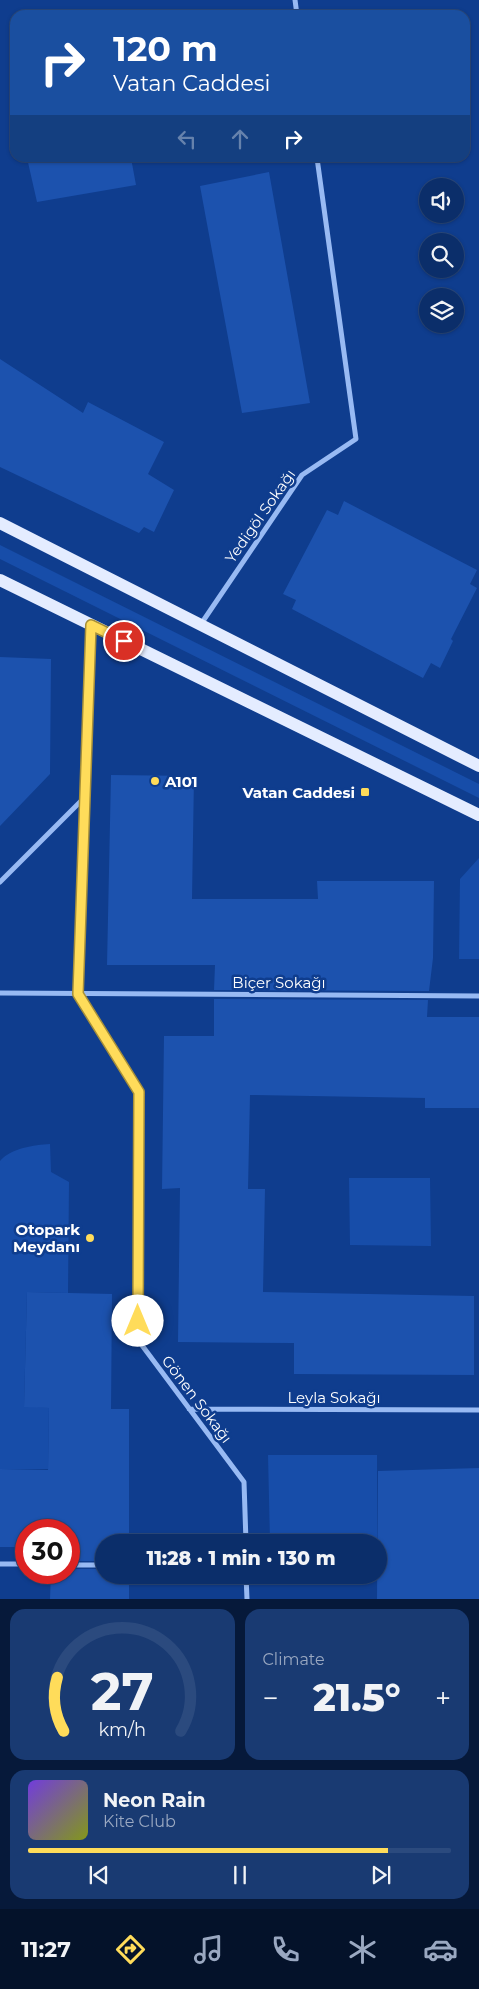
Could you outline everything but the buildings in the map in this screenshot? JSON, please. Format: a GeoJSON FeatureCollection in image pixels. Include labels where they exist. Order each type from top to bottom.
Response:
{"type":"FeatureCollection","features":[{"type":"Feature","properties":{"kind":"main road"},"geometry":{"type":"LineString","coordinates":[[0,523],[479,766]]}},
{"type":"Feature","properties":{"kind":"main road"},"geometry":{"type":"LineString","coordinates":[[0,580],[479,816]]}},
{"type":"Feature","properties":{"kind":"street","name":"Yedigöl Sokağı"},"geometry":{"type":"LineString","coordinates":[[200,624],[302,475],[356,439],[318,162]]}},
{"type":"Feature","properties":{"kind":"street"},"geometry":{"type":"LineString","coordinates":[[78,994],[83,798],[91,625]]}},
{"type":"Feature","properties":{"kind":"street"},"geometry":{"type":"LineString","coordinates":[[0,882],[83,798]]}},
{"type":"Feature","properties":{"kind":"street","name":"Biçer Sokağı"},"geometry":{"type":"LineString","coordinates":[[0,993],[479,996]]}},
{"type":"Feature","properties":{"kind":"street","name":"Gönen Sokağı"},"geometry":{"type":"LineString","coordinates":[[78,994],[139,1092],[138,1340],[244,1482],[246,1534]]}},
{"type":"Feature","properties":{"kind":"street","name":"Leyla Sokağı"},"geometry":{"type":"LineString","coordinates":[[189,1409],[479,1410]]}},
{"type":"Feature","properties":{"kind":"street"},"geometry":{"type":"LineString","coordinates":[[0,1564],[15,1564]]}},
{"type":"Feature","properties":{"kind":"street"},"geometry":{"type":"LineString","coordinates":[[80,1565],[95,1565]]}},
{"type":"Feature","properties":{"kind":"street"},"geometry":{"type":"LineString","coordinates":[[246,1584],[246,1599]]}},
{"type":"Feature","properties":{"kind":"shaded area"},"geometry":{"type":"Polygon","coordinates":[[[0,545],[479,784],[479,798],[0,559],[0,545]]]}},
{"type":"Feature","properties":{"kind":"shaded area"},"geometry":{"type":"Polygon","coordinates":[[[479,858],[479,959],[459,959],[460,879],[479,858]]]}},
{"type":"Feature","properties":{"kind":"shaded area"},"geometry":{"type":"Polygon","coordinates":[[[50,1144],[51,1172],[69,1182],[68,1293],[27,1292],[24,1406],[49,1408],[48,1469],[0,1469],[0,1161],[16,1150],[30,1146],[50,1144]]]}},
{"type":"Feature","properties":{"kind":"shaded area"},"geometry":{"type":"Polygon","coordinates":[[[349,1178],[430,1178],[431,1246],[350,1245],[349,1178]]]}},
{"type":"Feature","properties":{"kind":"shaded area"},"geometry":{"type":"Polygon","coordinates":[[[268,1455],[377,1455],[377,1534],[270,1534],[268,1455]]]}},
{"type":"Feature","properties":{"kind":"place","name":"A101"},"geometry":{"type":"Point","coordinates":[155,781]}},
{"type":"Feature","properties":{"kind":"place","name":"Vatan Caddesi"},"geometry":{"type":"Point","coordinates":[365,792]}},
{"type":"Feature","properties":{"kind":"place","name":"Otopark Meydanı"},"geometry":{"type":"Point","coordinates":[90,1238]}},
{"type":"Feature","properties":{"kind":"route"},"geometry":{"type":"LineString","coordinates":[[124,641],[91,625],[83,798],[78,994],[139,1092],[138,1321]]}}]}
